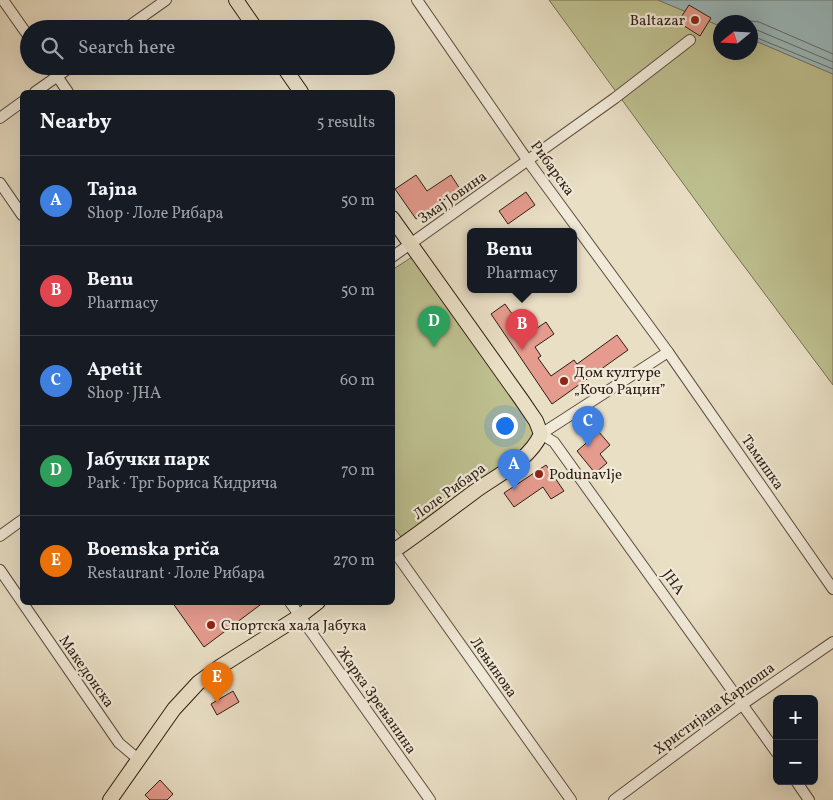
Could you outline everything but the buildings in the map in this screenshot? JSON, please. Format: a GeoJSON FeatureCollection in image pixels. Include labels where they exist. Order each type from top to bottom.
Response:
{"type":"FeatureCollection","features":[{"type":"Feature","properties":{"kind":"main road"},"geometry":{"type":"LineString","coordinates":[[236,0],[250,20]]}},
{"type":"Feature","properties":{"kind":"main road"},"geometry":{"type":"LineString","coordinates":[[289,75],[300,90]]}},
{"type":"Feature","properties":{"kind":"main road"},"geometry":{"type":"LineString","coordinates":[[395,222],[412,243],[536,421],[540,434]]}},
{"type":"Feature","properties":{"kind":"main road","name":"Лоле Рибара"},"geometry":{"type":"LineString","coordinates":[[395,551],[476,490],[512,466],[536,444],[540,434]]}},
{"type":"Feature","properties":{"kind":"main road"},"geometry":{"type":"LineString","coordinates":[[110,800],[174,709],[198,683],[220,666],[300,616],[314,605]]}},
{"type":"Feature","properties":{"kind":"street"},"geometry":{"type":"LineString","coordinates":[[2,0],[20,25]]}},
{"type":"Feature","properties":{"kind":"street"},"geometry":{"type":"LineString","coordinates":[[138,20],[166,0]]}},
{"type":"Feature","properties":{"kind":"street","name":"Рибарска"},"geometry":{"type":"LineString","coordinates":[[417,0],[528,161],[668,352]]}},
{"type":"Feature","properties":{"kind":"street","name":"Змај Јовина"},"geometry":{"type":"LineString","coordinates":[[395,255],[615,98],[690,40]]}},
{"type":"Feature","properties":{"kind":"street"},"geometry":{"type":"LineString","coordinates":[[39,90],[60,75]]}},
{"type":"Feature","properties":{"kind":"street"},"geometry":{"type":"LineString","coordinates":[[57,77],[67,90]]}},
{"type":"Feature","properties":{"kind":"street"},"geometry":{"type":"LineString","coordinates":[[0,118],[20,103]]}},
{"type":"Feature","properties":{"kind":"street"},"geometry":{"type":"LineString","coordinates":[[0,183],[20,213]]}},
{"type":"Feature","properties":{"kind":"street","name":"Лоле Рибара"},"geometry":{"type":"LineString","coordinates":[[540,434],[668,352]]}},
{"type":"Feature","properties":{"kind":"street","name":"Тамишка"},"geometry":{"type":"LineString","coordinates":[[668,352],[833,589]]}},
{"type":"Feature","properties":{"kind":"street","name":"ЈНА"},"geometry":{"type":"LineString","coordinates":[[540,434],[554,442],[773,748]]}},
{"type":"Feature","properties":{"kind":"street"},"geometry":{"type":"LineString","coordinates":[[0,536],[20,521]]}},
{"type":"Feature","properties":{"kind":"street","name":"Лењинова"},"geometry":{"type":"LineString","coordinates":[[395,555],[571,800]]}},
{"type":"Feature","properties":{"kind":"street","name":"Македонска"},"geometry":{"type":"LineString","coordinates":[[0,570],[20,599]]}},
{"type":"Feature","properties":{"kind":"street","name":"Македонска"},"geometry":{"type":"LineString","coordinates":[[24,605],[119,743],[138,759]]}},
{"type":"Feature","properties":{"kind":"street","name":"Жарка Зрењанина"},"geometry":{"type":"LineString","coordinates":[[292,605],[430,800]]}},
{"type":"Feature","properties":{"kind":"street","name":"Христијана Карпоша"},"geometry":{"type":"LineString","coordinates":[[614,800],[743,704],[833,642]]}},
{"type":"Feature","properties":{"kind":"street"},"geometry":{"type":"LineString","coordinates":[[799,785],[809,800]]}},
{"type":"Feature","properties":{"kind":"green space"},"geometry":{"type":"Polygon","coordinates":[[[549,0],[658,0],[713,23],[713,60],[758,60],[758,42],[833,74],[833,385],[549,0]]]}},
{"type":"Feature","properties":{"kind":"green space"},"geometry":{"type":"Polygon","coordinates":[[[412,257],[531,423],[534,434],[529,445],[401,537],[395,529],[395,268],[412,257]]]}},
{"type":"Feature","properties":{"kind":"water"},"geometry":{"type":"Polygon","coordinates":[[[658,0],[833,0],[833,74],[758,42],[758,15],[713,15],[713,23],[658,0]]]}},
{"type":"Feature","properties":{"kind":"place","name":"Baltazar"},"geometry":{"type":"Point","coordinates":[695,20]}},
{"type":"Feature","properties":{"kind":"place","name":"Јабучки парк"},"geometry":{"type":"Point","coordinates":[434,347]}},
{"type":"Feature","properties":{"kind":"place","name":"Benu"},"geometry":{"type":"Point","coordinates":[522,350]}},
{"type":"Feature","properties":{"kind":"place","name":"Дом културе „Кочо Рацин”"},"geometry":{"type":"Point","coordinates":[564,381]}},
{"type":"Feature","properties":{"kind":"place","name":"Apetit"},"geometry":{"type":"Point","coordinates":[588,447]}},
{"type":"Feature","properties":{"kind":"place","name":"Podunavlje"},"geometry":{"type":"Point","coordinates":[539,474]}},
{"type":"Feature","properties":{"kind":"place","name":"Tajna"},"geometry":{"type":"Point","coordinates":[514,490]}},
{"type":"Feature","properties":{"kind":"place","name":"Спортска хала Јабука"},"geometry":{"type":"Point","coordinates":[211,625]}},
{"type":"Feature","properties":{"kind":"place","name":"Boemska priča"},"geometry":{"type":"Point","coordinates":[217,703]}}]}
